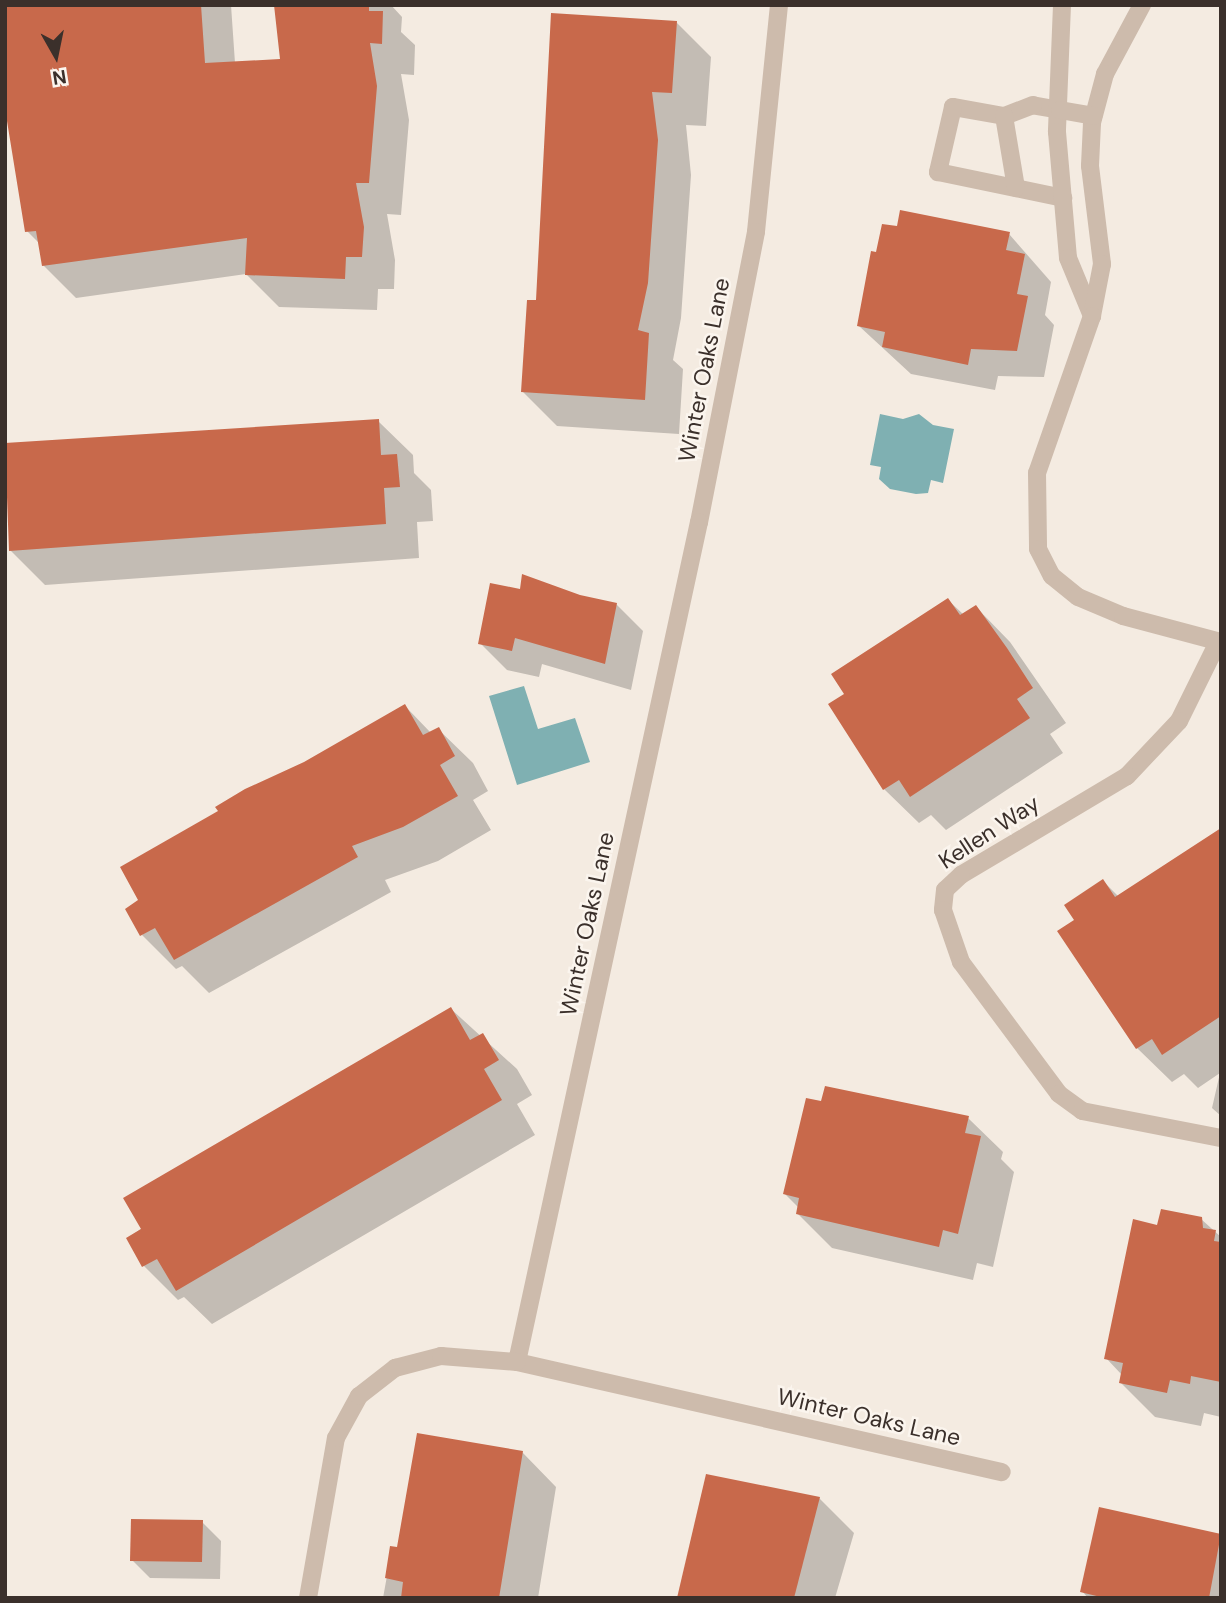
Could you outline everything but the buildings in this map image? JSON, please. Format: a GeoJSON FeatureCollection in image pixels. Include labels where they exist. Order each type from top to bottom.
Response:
{"type":"FeatureCollection","features":[{"type":"Feature","properties":{"kind":"street","name":"Winter Oaks Lane"},"geometry":{"type":"LineString","coordinates":[[779,5],[756,232],[699,523],[517,1362],[1002,1472]]}},
{"type":"Feature","properties":{"kind":"street"},"geometry":{"type":"LineString","coordinates":[[1062,5],[1060,110],[1068,258],[1092,316]]}},
{"type":"Feature","properties":{"kind":"street"},"geometry":{"type":"LineString","coordinates":[[1142,5],[1105,74],[1093,116],[1090,166],[1102,264],[1092,316],[1037,473],[1038,549],[1052,576],[1078,597],[1123,616],[1219,642]]}},
{"type":"Feature","properties":{"kind":"street"},"geometry":{"type":"LineString","coordinates":[[1093,116],[1033,105],[1004,116],[953,107],[939,172],[1063,198],[1095,196]]}},
{"type":"Feature","properties":{"kind":"street"},"geometry":{"type":"LineString","coordinates":[[1004,116],[1016,188]]}},
{"type":"Feature","properties":{"kind":"street","name":"Kellen Way"},"geometry":{"type":"LineString","coordinates":[[1219,642],[1179,721],[1127,776],[961,875],[945,890],[943,910],[961,962],[1059,1094],[1082,1111],[1221,1138]]}},
{"type":"Feature","properties":{"kind":"street"},"geometry":{"type":"LineString","coordinates":[[308,1598],[337,1438],[359,1396],[395,1368],[441,1356],[517,1362]]}},
{"type":"Feature","properties":{"kind":"water"},"geometry":{"type":"Polygon","coordinates":[[[880,414],[903,419],[919,414],[933,425],[954,429],[943,483],[931,480],[928,493],[916,494],[890,489],[879,479],[881,467],[870,465],[880,414]]]}},
{"type":"Feature","properties":{"kind":"water"},"geometry":{"type":"Polygon","coordinates":[[[524,686],[538,729],[575,718],[590,762],[517,785],[489,696],[524,686]]]}}]}
